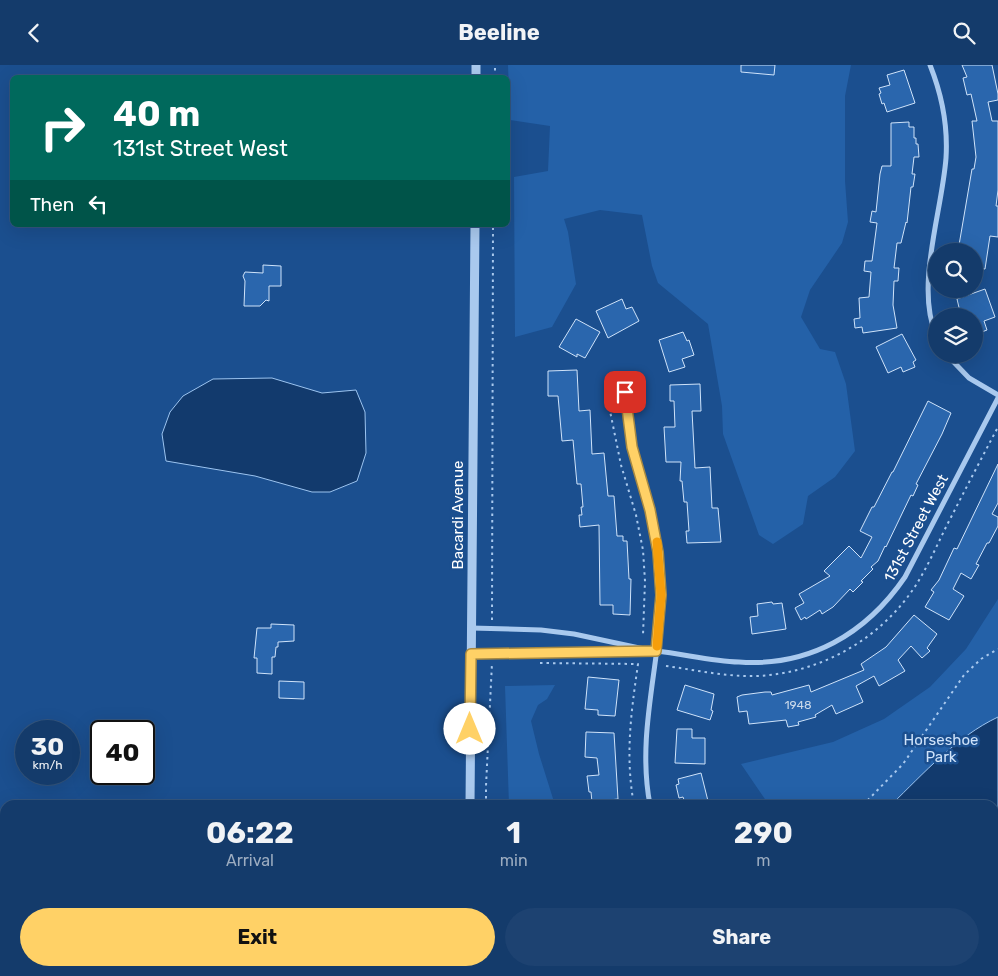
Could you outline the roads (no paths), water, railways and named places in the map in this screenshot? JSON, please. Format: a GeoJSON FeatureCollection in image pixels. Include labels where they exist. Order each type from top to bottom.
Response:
{"type":"FeatureCollection","features":[{"type":"Feature","properties":{"kind":"street"},"geometry":{"type":"LineString","coordinates":[[929,308],[928,287],[944,174],[946,142],[944,109],[930,65]]}},
{"type":"Feature","properties":{"kind":"street","name":"Bacardi Avenue"},"geometry":{"type":"LineString","coordinates":[[470,800],[475,227]]}},
{"type":"Feature","properties":{"kind":"street"},"geometry":{"type":"LineString","coordinates":[[955,363],[969,378],[998,396]]}},
{"type":"Feature","properties":{"kind":"street"},"geometry":{"type":"LineString","coordinates":[[624,381],[632,447],[650,510],[658,552],[661,595],[646,735],[646,774],[649,800]]}},
{"type":"Feature","properties":{"kind":"street","name":"131st Street West"},"geometry":{"type":"LineString","coordinates":[[471,654],[656,651],[739,663],[784,660],[827,647],[866,623],[887,602],[905,577],[998,396]]}},
{"type":"Feature","properties":{"kind":"street"},"geometry":{"type":"LineString","coordinates":[[471,628],[523,628],[566,633],[656,651]]}},
{"type":"Feature","properties":{"kind":"park label","name":"Horseshoe Park"},"geometry":{"type":"Point","coordinates":[941,748]}}]}
